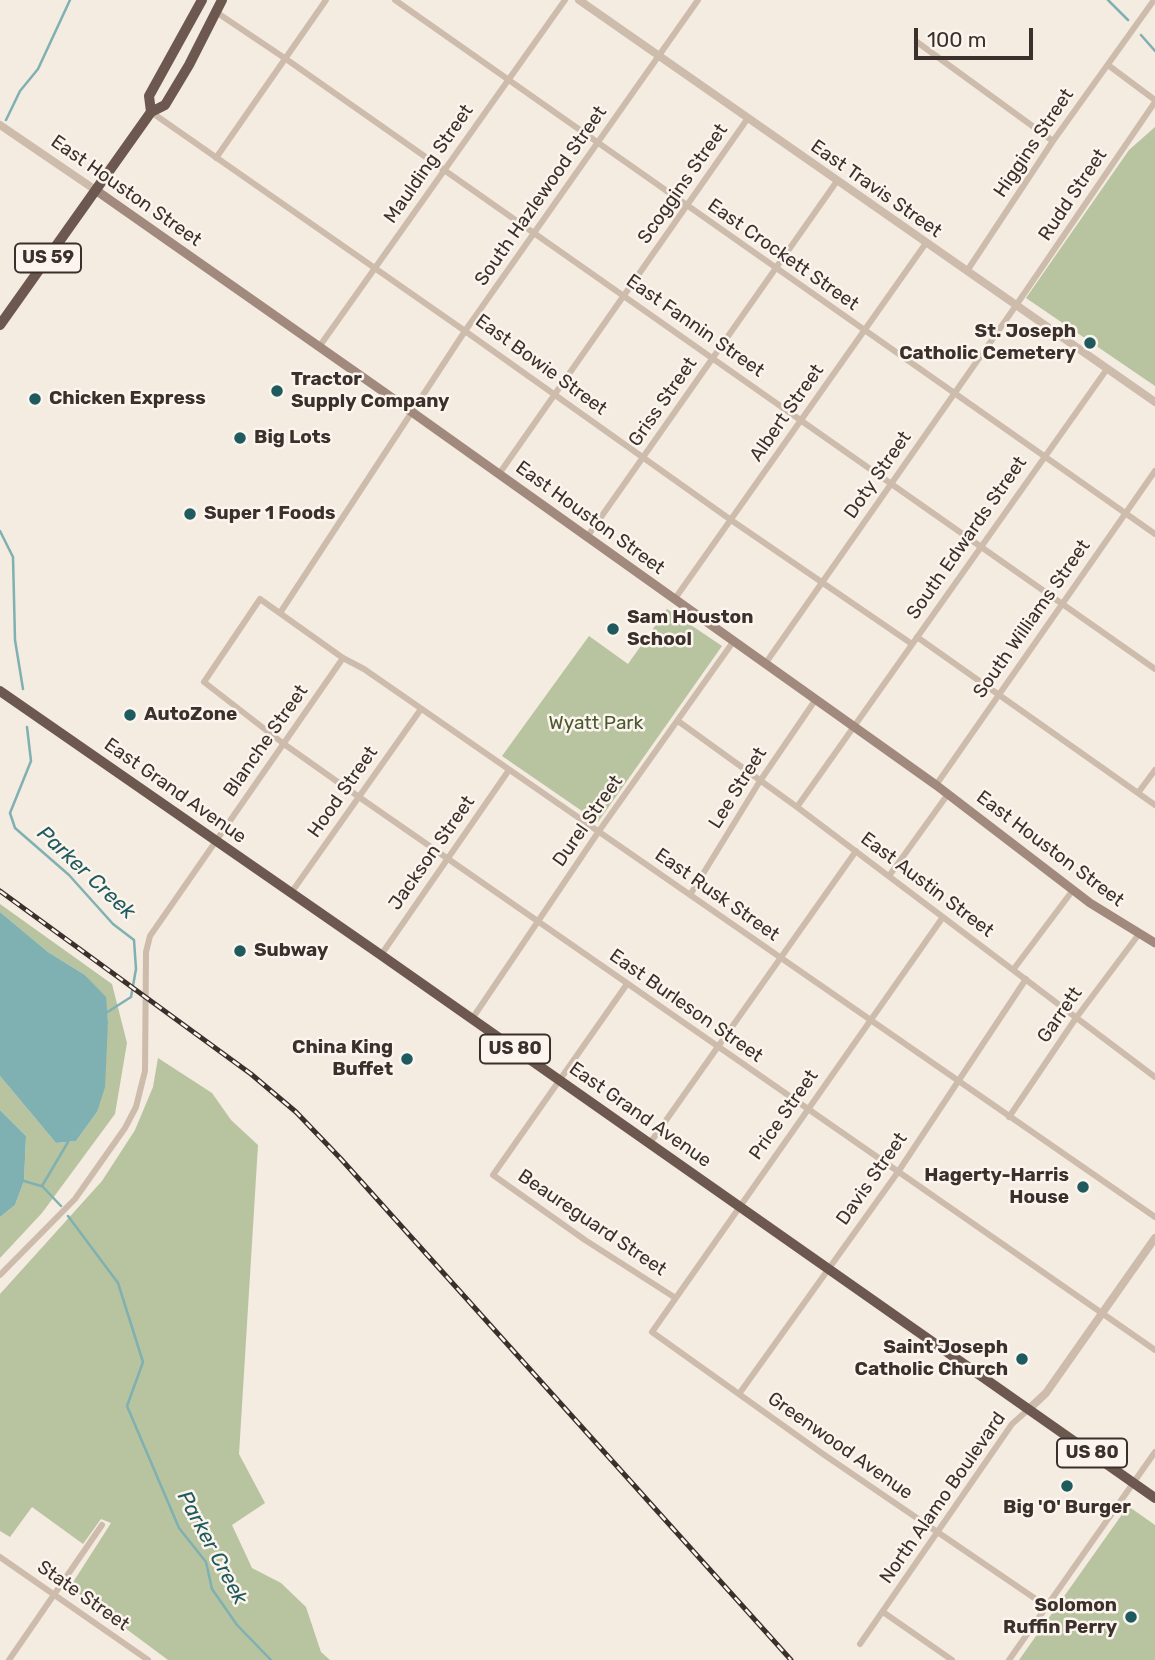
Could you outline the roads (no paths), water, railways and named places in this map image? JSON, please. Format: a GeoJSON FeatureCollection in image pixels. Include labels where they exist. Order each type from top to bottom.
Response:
{"type":"FeatureCollection","features":[{"type":"Feature","properties":{"kind":"highway","name":"US 59"},"geometry":{"type":"LineString","coordinates":[[151,112],[149,96],[202,0]]}},
{"type":"Feature","properties":{"kind":"highway","name":"US 59"},"geometry":{"type":"LineString","coordinates":[[0,326],[151,112],[165,105],[222,0]]}},
{"type":"Feature","properties":{"kind":"highway","name":"East Grand Avenue"},"geometry":{"type":"LineString","coordinates":[[0,691],[1030,1408],[1155,1498]]}},
{"type":"Feature","properties":{"kind":"main road","name":"East Houston Street"},"geometry":{"type":"LineString","coordinates":[[97,191],[816,699],[936,785],[1073,890],[1155,943]]}},
{"type":"Feature","properties":{"kind":"street"},"geometry":{"type":"LineString","coordinates":[[216,158],[326,0]]}},
{"type":"Feature","properties":{"kind":"street","name":"East Crockett Street"},"geometry":{"type":"LineString","coordinates":[[394,0],[1155,534]]}},
{"type":"Feature","properties":{"kind":"street","name":"Maulding Street"},"geometry":{"type":"LineString","coordinates":[[319,347],[565,0]]}},
{"type":"Feature","properties":{"kind":"street","name":"East Travis Street"},"geometry":{"type":"LineString","coordinates":[[579,0],[1155,402]]}},
{"type":"Feature","properties":{"kind":"street","name":"South Hazlewood Street"},"geometry":{"type":"LineString","coordinates":[[280,613],[465,331],[698,0]]}},
{"type":"Feature","properties":{"kind":"street","name":"Higgins Street"},"geometry":{"type":"LineString","coordinates":[[967,271],[1053,141],[1154,0]]}},
{"type":"Feature","properties":{"kind":"street","name":"East Fannin Street"},"geometry":{"type":"LineString","coordinates":[[216,12],[1155,669]]}},
{"type":"Feature","properties":{"kind":"street"},"geometry":{"type":"LineString","coordinates":[[917,42],[1053,141]]}},
{"type":"Feature","properties":{"kind":"street"},"geometry":{"type":"LineString","coordinates":[[1108,65],[1155,101]]}},
{"type":"Feature","properties":{"kind":"street","name":"Rudd Street"},"geometry":{"type":"LineString","coordinates":[[1017,304],[1155,101]]}},
{"type":"Feature","properties":{"kind":"street","name":"East Bowie Street"},"geometry":{"type":"LineString","coordinates":[[151,112],[821,583],[999,695],[1155,805]]}},
{"type":"Feature","properties":{"kind":"street","name":"Scoggins Street"},"geometry":{"type":"LineString","coordinates":[[499,474],[748,118]]}},
{"type":"Feature","properties":{"kind":"street","name":"East Houston Street"},"geometry":{"type":"LineString","coordinates":[[0,125],[97,191]]}},
{"type":"Feature","properties":{"kind":"street","name":"Griss Street"},"geometry":{"type":"LineString","coordinates":[[587,537],[837,181]]}},
{"type":"Feature","properties":{"kind":"street","name":"Albert Street"},"geometry":{"type":"LineString","coordinates":[[674,600],[926,243]]}},
{"type":"Feature","properties":{"kind":"street","name":"Doty Street"},"geometry":{"type":"LineString","coordinates":[[765,664],[1017,304]]}},
{"type":"Feature","properties":{"kind":"street","name":"South Edwards Street"},"geometry":{"type":"LineString","coordinates":[[797,807],[1107,369]]}},
{"type":"Feature","properties":{"kind":"street","name":"South Williams Street"},"geometry":{"type":"LineString","coordinates":[[936,785],[1155,471]]}},
{"type":"Feature","properties":{"kind":"street","name":"East Rusk Street"},"geometry":{"type":"LineString","coordinates":[[204,682],[260,599],[1155,1217]]}},
{"type":"Feature","properties":{"kind":"street","name":"Durel Street"},"geometry":{"type":"LineString","coordinates":[[472,1019],[599,831],[733,642]]}},
{"type":"Feature","properties":{"kind":"street","name":"Blanche Street"},"geometry":{"type":"LineString","coordinates":[[0,1275],[75,1199],[131,1118],[140,1096],[145,1071],[146,952],[150,936],[343,657]]}},
{"type":"Feature","properties":{"kind":"street","name":"East Burleson Street"},"geometry":{"type":"LineString","coordinates":[[204,682],[284,744],[359,797],[1155,1350]]}},
{"type":"Feature","properties":{"kind":"street","name":"Lee Street"},"geometry":{"type":"LineString","coordinates":[[690,895],[760,780],[816,699]]}},
{"type":"Feature","properties":{"kind":"street","name":"Hood Street"},"geometry":{"type":"LineString","coordinates":[[291,893],[421,709]]}},
{"type":"Feature","properties":{"kind":"street","name":"East Austin Street"},"geometry":{"type":"LineString","coordinates":[[678,720],[1155,1077]]}},
{"type":"Feature","properties":{"kind":"street","name":"Jackson Street"},"geometry":{"type":"LineString","coordinates":[[381,955],[509,770]]}},
{"type":"Feature","properties":{"kind":"street"},"geometry":{"type":"LineString","coordinates":[[1138,793],[1155,770]]}},
{"type":"Feature","properties":{"kind":"street"},"geometry":{"type":"LineString","coordinates":[[889,876],[948,794]]}},
{"type":"Feature","properties":{"kind":"street"},"geometry":{"type":"LineString","coordinates":[[650,1143],[856,851]]}},
{"type":"Feature","properties":{"kind":"street"},"geometry":{"type":"LineString","coordinates":[[1013,970],[1073,890]]}},
{"type":"Feature","properties":{"kind":"street","name":"Price Street"},"geometry":{"type":"LineString","coordinates":[[652,1332],[943,917]]}},
{"type":"Feature","properties":{"kind":"street","name":"Garrett"},"geometry":{"type":"LineString","coordinates":[[1009,1117],[1076,1018],[1139,934]]}},
{"type":"Feature","properties":{"kind":"street","name":"Davis Street"},"geometry":{"type":"LineString","coordinates":[[739,1394],[898,1172],[1026,979]]}},
{"type":"Feature","properties":{"kind":"street"},"geometry":{"type":"LineString","coordinates":[[560,1080],[627,984]]}},
{"type":"Feature","properties":{"kind":"street","name":"Beaureguard Street"},"geometry":{"type":"LineString","coordinates":[[560,1080],[493,1175],[585,1240],[674,1297]]}},
{"type":"Feature","properties":{"kind":"street","name":"North Alamo Boulevard"},"geometry":{"type":"LineString","coordinates":[[860,1644],[1012,1424],[1046,1393],[1155,1238]]}},
{"type":"Feature","properties":{"kind":"street","name":"Greenwood Avenue"},"geometry":{"type":"LineString","coordinates":[[652,1332],[1046,1606]]}},
{"type":"Feature","properties":{"kind":"street"},"geometry":{"type":"LineString","coordinates":[[1009,1660],[1155,1452]]}},
{"type":"Feature","properties":{"kind":"street"},"geometry":{"type":"LineString","coordinates":[[9,1660],[102,1525]]}},
{"type":"Feature","properties":{"kind":"street","name":"State Street"},"geometry":{"type":"LineString","coordinates":[[0,1557],[148,1660]]}},
{"type":"Feature","properties":{"kind":"street"},"geometry":{"type":"LineString","coordinates":[[883,1612],[953,1660]]}},
{"type":"Feature","properties":{"kind":"water"},"geometry":{"type":"Polygon","coordinates":[[[0,912],[48,952],[85,975],[106,997],[108,1022],[105,1087],[97,1112],[76,1141],[56,1143],[0,1076],[0,912]]]}},
{"type":"Feature","properties":{"kind":"water"},"geometry":{"type":"Polygon","coordinates":[[[0,1110],[26,1136],[24,1181],[15,1205],[0,1217],[0,1110]]]}},
{"type":"Feature","properties":{"kind":"waterway","name":"Parker Creek"},"geometry":{"type":"LineString","coordinates":[[6,120],[20,91],[38,69],[70,0]]}},
{"type":"Feature","properties":{"kind":"waterway"},"geometry":{"type":"LineString","coordinates":[[1108,0],[1128,20]]}},
{"type":"Feature","properties":{"kind":"waterway"},"geometry":{"type":"LineString","coordinates":[[1141,35],[1155,51]]}},
{"type":"Feature","properties":{"kind":"waterway","name":"Parker Creek"},"geometry":{"type":"LineString","coordinates":[[0,531],[13,557],[15,640],[23,689]]}},
{"type":"Feature","properties":{"kind":"waterway","name":"Parker Creek"},"geometry":{"type":"LineString","coordinates":[[27,727],[31,761],[10,813],[15,828],[69,875],[113,924],[134,940],[136,969],[131,997],[106,1013]]}},
{"type":"Feature","properties":{"kind":"waterway","name":"Parker Creek"},"geometry":{"type":"LineString","coordinates":[[61,1206],[42,1186],[68,1142]]}},
{"type":"Feature","properties":{"kind":"waterway"},"geometry":{"type":"LineString","coordinates":[[24,1181],[41,1186]]}},
{"type":"Feature","properties":{"kind":"waterway","name":"Parker Creek"},"geometry":{"type":"LineString","coordinates":[[68,1216],[118,1283],[143,1362],[127,1406],[179,1528],[206,1562],[212,1589],[237,1625],[271,1660]]}},
{"type":"Feature","properties":{"kind":"railway"},"geometry":{"type":"LineString","coordinates":[[0,891],[251,1074],[296,1112],[791,1660]]}},
{"type":"Feature","properties":{"kind":"place","name":"St. Joseph Catholic Cemetery"},"geometry":{"type":"Point","coordinates":[1090,343]}},
{"type":"Feature","properties":{"kind":"place","name":"Tractor Supply Company"},"geometry":{"type":"Point","coordinates":[277,391]}},
{"type":"Feature","properties":{"kind":"place","name":"Chicken Express"},"geometry":{"type":"Point","coordinates":[35,399]}},
{"type":"Feature","properties":{"kind":"place","name":"Big Lots"},"geometry":{"type":"Point","coordinates":[240,438]}},
{"type":"Feature","properties":{"kind":"place","name":"Super 1 Foods"},"geometry":{"type":"Point","coordinates":[190,514]}},
{"type":"Feature","properties":{"kind":"place","name":"Sam Houston School"},"geometry":{"type":"Point","coordinates":[613,629]}},
{"type":"Feature","properties":{"kind":"place","name":"AutoZone"},"geometry":{"type":"Point","coordinates":[130,715]}},
{"type":"Feature","properties":{"kind":"place","name":"Subway"},"geometry":{"type":"Point","coordinates":[240,951]}},
{"type":"Feature","properties":{"kind":"place","name":"China King Buffet"},"geometry":{"type":"Point","coordinates":[407,1059]}},
{"type":"Feature","properties":{"kind":"place","name":"Hagerty-Harris House"},"geometry":{"type":"Point","coordinates":[1083,1187]}},
{"type":"Feature","properties":{"kind":"place","name":"Saint Joseph Catholic Church"},"geometry":{"type":"Point","coordinates":[1022,1359]}},
{"type":"Feature","properties":{"kind":"place","name":"Big 'O' Burger"},"geometry":{"type":"Point","coordinates":[1067,1486]}},
{"type":"Feature","properties":{"kind":"place","name":"Solomon Ruffin Perry"},"geometry":{"type":"Point","coordinates":[1131,1617]}},
{"type":"Feature","properties":{"kind":"park label","name":"Wyatt Park"},"geometry":{"type":"Point","coordinates":[596,724]}}]}
